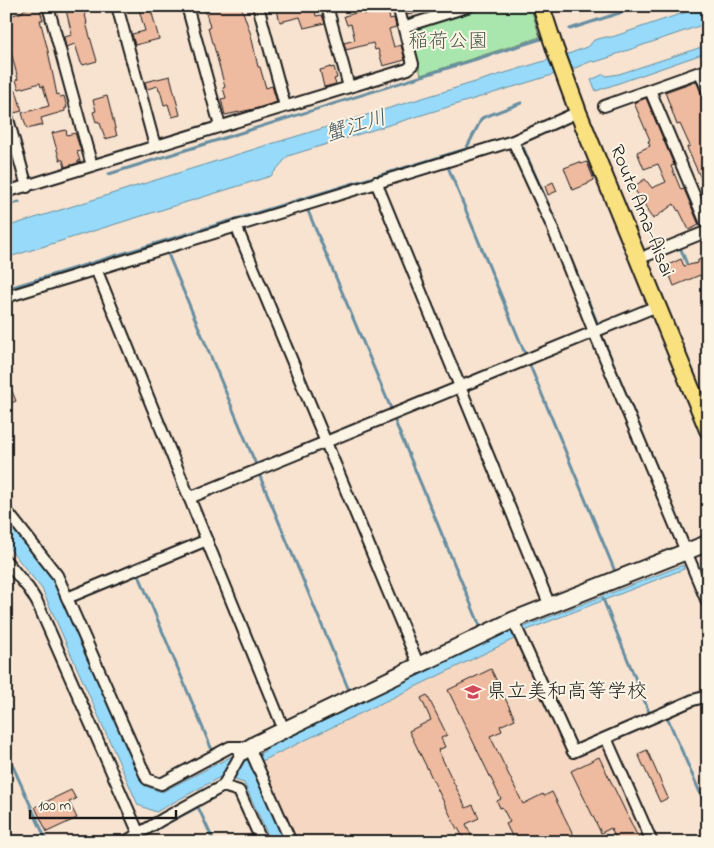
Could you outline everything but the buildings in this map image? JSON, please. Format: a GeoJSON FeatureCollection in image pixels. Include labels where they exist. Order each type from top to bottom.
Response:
{"type":"FeatureCollection","features":[{"type":"Feature","properties":{"kind":"main road","name":"Route Ama-Aisai"},"geometry":{"type":"LineString","coordinates":[[541,6],[648,255],[708,402]]}},
{"type":"Feature","properties":{"kind":"main road","name":"Route Ama-Aisai"},"geometry":{"type":"LineString","coordinates":[[552,6],[560,48]]}},
{"type":"Feature","properties":{"kind":"main road","name":"Route Ama-Aisai"},"geometry":{"type":"LineString","coordinates":[[570,76],[578,112],[708,430]]}},
{"type":"Feature","properties":{"kind":"street"},"geometry":{"type":"LineString","coordinates":[[48,6],[92,166]]}},
{"type":"Feature","properties":{"kind":"street"},"geometry":{"type":"LineString","coordinates":[[117,6],[155,146]]}},
{"type":"Feature","properties":{"kind":"street"},"geometry":{"type":"LineString","coordinates":[[187,6],[220,126]]}},
{"type":"Feature","properties":{"kind":"street"},"geometry":{"type":"LineString","coordinates":[[258,6],[286,106]]}},
{"type":"Feature","properties":{"kind":"street"},"geometry":{"type":"LineString","coordinates":[[327,6],[349,87]]}},
{"type":"Feature","properties":{"kind":"street"},"geometry":{"type":"LineString","coordinates":[[6,192],[408,69],[413,64],[398,6]]}},
{"type":"Feature","properties":{"kind":"street"},"geometry":{"type":"LineString","coordinates":[[403,27],[469,6]]}},
{"type":"Feature","properties":{"kind":"street"},"geometry":{"type":"LineString","coordinates":[[604,106],[704,71],[708,93]]}},
{"type":"Feature","properties":{"kind":"street"},"geometry":{"type":"LineString","coordinates":[[648,255],[708,230],[650,90]]}},
{"type":"Feature","properties":{"kind":"street"},"geometry":{"type":"LineString","coordinates":[[6,112],[26,187]]}},
{"type":"Feature","properties":{"kind":"street"},"geometry":{"type":"LineString","coordinates":[[6,297],[513,140],[578,112]]}},
{"type":"Feature","properties":{"kind":"street"},"geometry":{"type":"LineString","coordinates":[[513,140],[551,224],[708,604]]}},
{"type":"Feature","properties":{"kind":"street"},"geometry":{"type":"LineString","coordinates":[[376,182],[550,606]]}},
{"type":"Feature","properties":{"kind":"street"},"geometry":{"type":"LineString","coordinates":[[236,226],[419,666]]}},
{"type":"Feature","properties":{"kind":"street"},"geometry":{"type":"LineString","coordinates":[[96,269],[284,730]]}},
{"type":"Feature","properties":{"kind":"street"},"geometry":{"type":"LineString","coordinates":[[190,498],[657,306]]}},
{"type":"Feature","properties":{"kind":"street"},"geometry":{"type":"LineString","coordinates":[[6,510],[57,575],[147,779],[162,784],[230,747],[246,750]]}},
{"type":"Feature","properties":{"kind":"street"},"geometry":{"type":"LineString","coordinates":[[67,598],[206,540]]}},
{"type":"Feature","properties":{"kind":"street"},"geometry":{"type":"LineString","coordinates":[[6,561],[37,602],[131,839],[224,784],[246,750],[284,730],[513,620],[708,543]]}},
{"type":"Feature","properties":{"kind":"street"},"geometry":{"type":"LineString","coordinates":[[513,620],[573,752],[693,700],[708,696]]}},
{"type":"Feature","properties":{"kind":"street"},"geometry":{"type":"LineString","coordinates":[[606,738],[652,842]]}},
{"type":"Feature","properties":{"kind":"street"},"geometry":{"type":"LineString","coordinates":[[246,750],[291,842]]}},
{"type":"Feature","properties":{"kind":"street"},"geometry":{"type":"LineString","coordinates":[[224,784],[240,791],[262,842]]}},
{"type":"Feature","properties":{"kind":"shaded area","name":"県立美和高等学校"},"geometry":{"type":"Polygon","coordinates":[[[514,639],[518,639],[572,759],[605,744],[649,842],[294,842],[258,763],[514,639]]]}},
{"type":"Feature","properties":{"kind":"green space","name":"稲荷公園"},"geometry":{"type":"Polygon","coordinates":[[[482,6],[530,6],[540,37],[421,75],[410,31],[413,28],[482,6]]]}},
{"type":"Feature","properties":{"kind":"water","name":"蟹江川"},"geometry":{"type":"Polygon","coordinates":[[[708,6],[708,23],[614,56],[595,62],[592,61],[575,68],[288,156],[271,176],[6,258],[6,227],[571,53],[589,46],[594,40],[612,37],[708,6]]]}},
{"type":"Feature","properties":{"kind":"water"},"geometry":{"type":"Polygon","coordinates":[[[708,45],[708,52],[596,91],[591,80],[604,74],[606,76],[619,74],[708,45]]]}},
{"type":"Feature","properties":{"kind":"water"},"geometry":{"type":"Polygon","coordinates":[[[6,520],[54,581],[145,786],[162,792],[232,756],[250,761],[287,842],[271,842],[244,783],[222,776],[156,812],[138,805],[42,589],[6,544],[6,520]]]}},
{"type":"Feature","properties":{"kind":"water"},"geometry":{"type":"Polygon","coordinates":[[[683,565],[684,569],[522,632],[521,628],[683,565]]]}},
{"type":"Feature","properties":{"kind":"water"},"geometry":{"type":"Polygon","coordinates":[[[509,630],[513,632],[514,639],[260,762],[257,757],[265,751],[264,749],[509,630]]]}},
{"type":"Feature","properties":{"kind":"waterway"},"geometry":{"type":"LineString","coordinates":[[570,29],[641,6]]}},
{"type":"Feature","properties":{"kind":"waterway"},"geometry":{"type":"LineString","coordinates":[[109,174],[544,38]]}},
{"type":"Feature","properties":{"kind":"waterway"},"geometry":{"type":"LineString","coordinates":[[6,289],[466,149],[482,118],[521,103]]}},
{"type":"Feature","properties":{"kind":"waterway"},"geometry":{"type":"LineString","coordinates":[[523,147],[556,222]]}},
{"type":"Feature","properties":{"kind":"waterway"},"geometry":{"type":"LineString","coordinates":[[448,167],[526,356]]}},
{"type":"Feature","properties":{"kind":"waterway"},"geometry":{"type":"LineString","coordinates":[[6,206],[19,202]]}},
{"type":"Feature","properties":{"kind":"waterway"},"geometry":{"type":"LineString","coordinates":[[308,211],[392,411]]}},
{"type":"Feature","properties":{"kind":"waterway"},"geometry":{"type":"LineString","coordinates":[[558,228],[597,322]]}},
{"type":"Feature","properties":{"kind":"waterway"},"geometry":{"type":"LineString","coordinates":[[680,247],[688,267]]}},
{"type":"Feature","properties":{"kind":"waterway"},"geometry":{"type":"LineString","coordinates":[[168,254],[257,467]]}},
{"type":"Feature","properties":{"kind":"waterway"},"geometry":{"type":"LineString","coordinates":[[602,336],[663,483]]}},
{"type":"Feature","properties":{"kind":"waterway"},"geometry":{"type":"LineString","coordinates":[[529,363],[614,569]]}},
{"type":"Feature","properties":{"kind":"waterway"},"geometry":{"type":"LineString","coordinates":[[394,419],[480,626]]}},
{"type":"Feature","properties":{"kind":"waterway"},"geometry":{"type":"LineString","coordinates":[[259,474],[348,688]]}},
{"type":"Feature","properties":{"kind":"waterway"},"geometry":{"type":"LineString","coordinates":[[138,573],[212,750]]}},
{"type":"Feature","properties":{"kind":"waterway"},"geometry":{"type":"LineString","coordinates":[[603,599],[649,712]]}},
{"type":"Feature","properties":{"kind":"waterway"},"geometry":{"type":"LineString","coordinates":[[668,719],[708,811]]}},
{"type":"Feature","properties":{"kind":"waterway"},"geometry":{"type":"LineString","coordinates":[[6,751],[47,842]]}},
{"type":"Feature","properties":{"kind":"waterway"},"geometry":{"type":"LineString","coordinates":[[147,835],[198,807],[214,842]]}},
{"type":"Feature","properties":{"kind":"waterway"},"geometry":{"type":"LineString","coordinates":[[111,842],[116,839]]}},
{"type":"Feature","properties":{"kind":"place","name":"県立美和高等学校"},"geometry":{"type":"Point","coordinates":[473,692]}}]}
